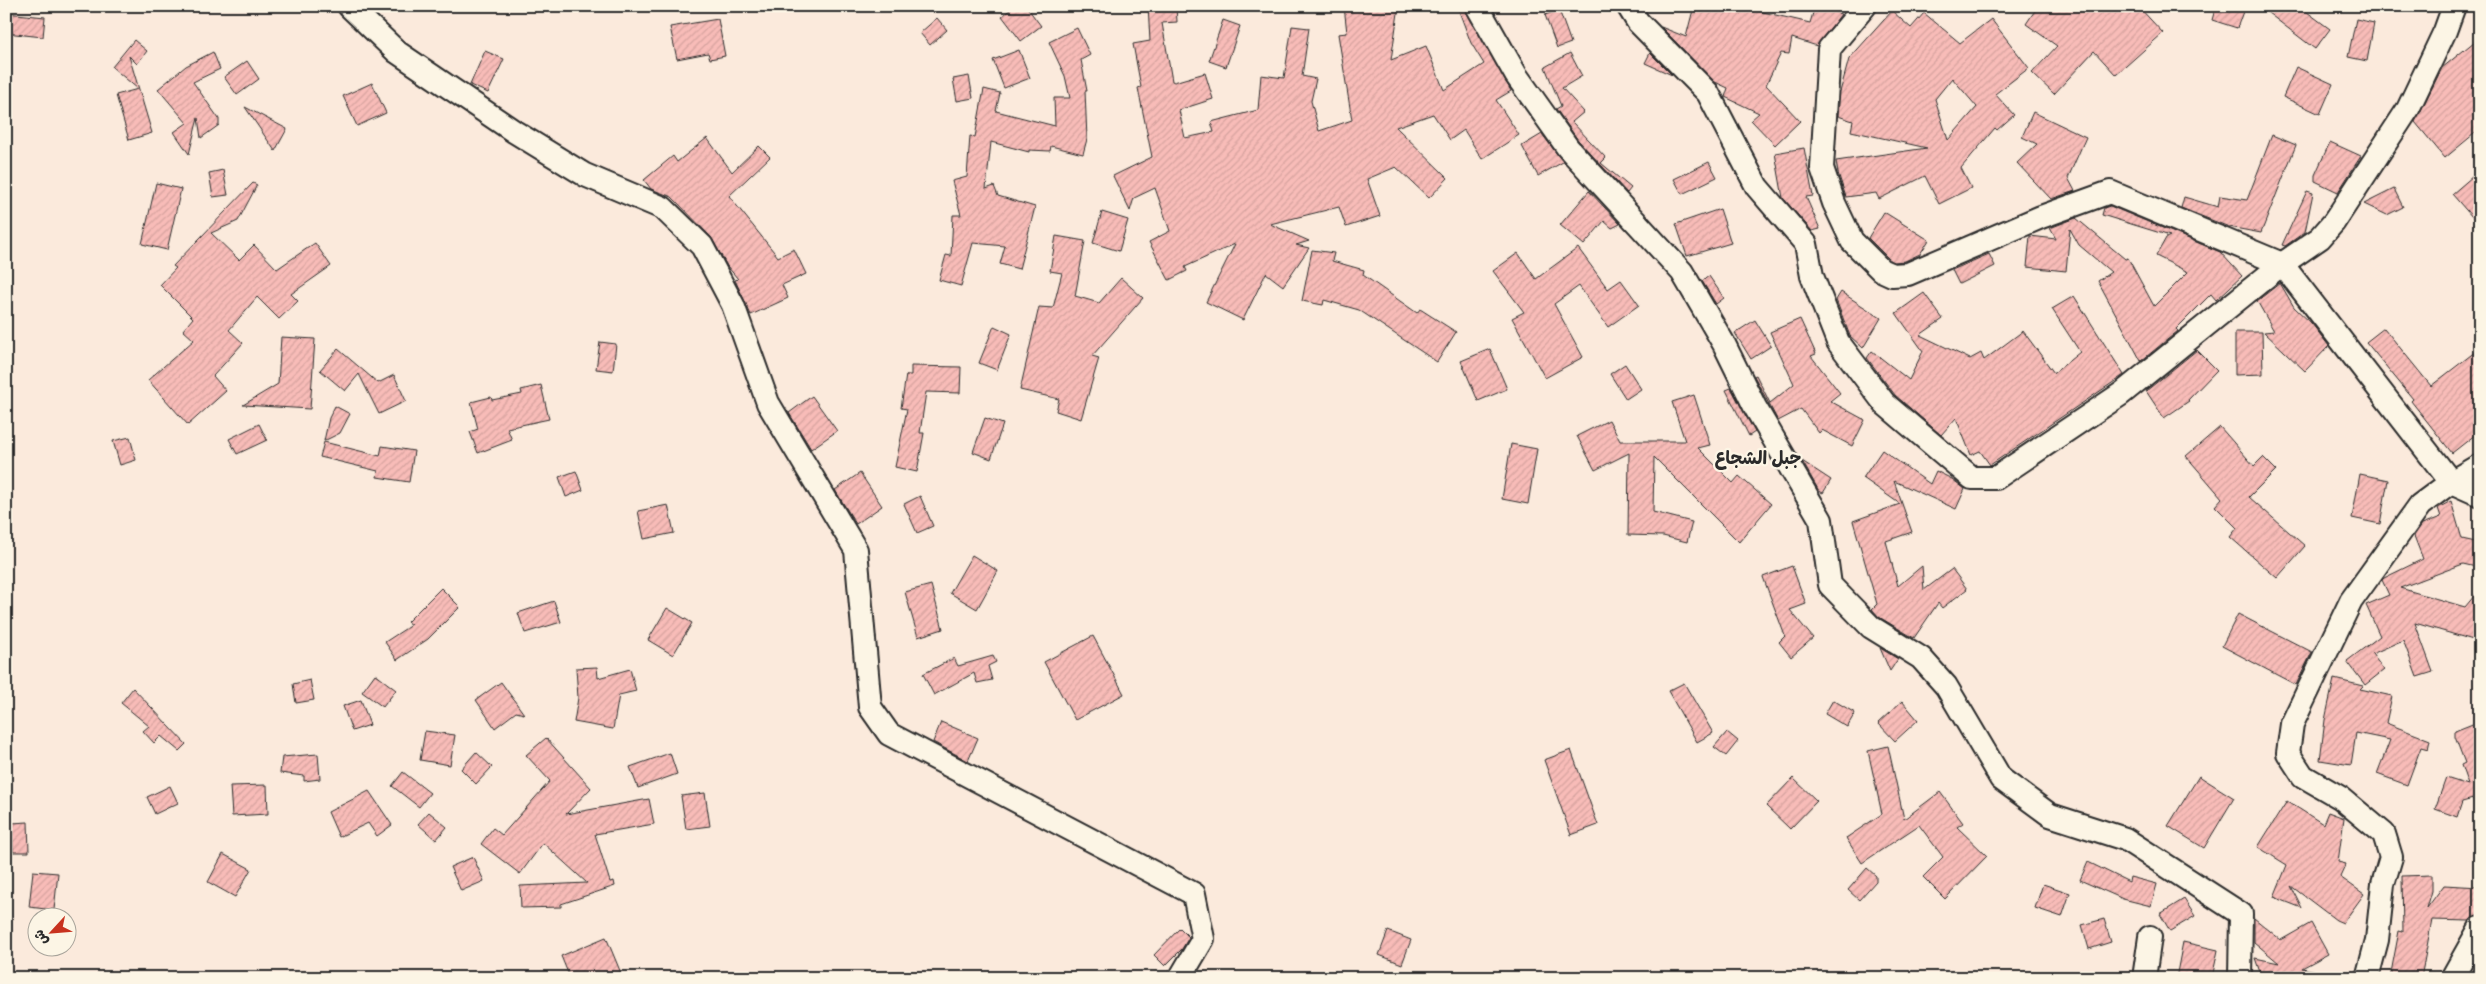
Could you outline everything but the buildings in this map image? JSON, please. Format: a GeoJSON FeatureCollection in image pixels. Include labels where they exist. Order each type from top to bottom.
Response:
{"type":"FeatureCollection","features":[{"type":"Feature","properties":{"kind":"street"},"geometry":{"type":"LineString","coordinates":[[349,6],[397,52],[515,132],[585,175],[663,208],[702,246],[733,305],[768,403],[856,550],[870,707],[889,734],[1194,894],[1203,939],[1180,978]]}},
{"type":"Feature","properties":{"kind":"street"},"geometry":{"type":"LineString","coordinates":[[1477,6],[1516,75],[1568,148],[1682,272],[1724,344],[1755,407],[1821,520],[1830,585],[1871,627],[1921,658],[1946,686],[2001,779],[2050,815],[2125,839],[2240,914],[2239,977]]}},
{"type":"Feature","properties":{"kind":"street"},"geometry":{"type":"LineString","coordinates":[[1628,6],[1638,22],[1708,93],[1757,187],[1806,244],[1812,276],[1838,342],[1886,404],[1972,478],[1996,478],[2120,394],[2282,264],[2320,238],[2334,222],[2408,109],[2445,31],[2454,6]]}},
{"type":"Feature","properties":{"kind":"street"},"geometry":{"type":"LineString","coordinates":[[1864,6],[1829,49],[1822,168],[1834,203],[1852,241],[1881,270],[1892,275],[1908,274],[2041,218],[2110,192],[2282,264],[2451,482],[2480,495]]}},
{"type":"Feature","properties":{"kind":"street"},"geometry":{"type":"LineString","coordinates":[[2367,978],[2377,940],[2383,884],[2391,857],[2384,834],[2341,798],[2303,776],[2288,753],[2292,724],[2351,601],[2420,505],[2451,482],[2480,465]]}},
{"type":"Feature","properties":{"kind":"street"},"geometry":{"type":"LineString","coordinates":[[2452,978],[2480,928]]}},
{"type":"Feature","properties":{"kind":"street"},"geometry":{"type":"LineString","coordinates":[[2144,978],[2150,937]]}},
{"type":"Feature","properties":{"kind":"district","name":"جبل الشجاع"},"geometry":{"type":"Point","coordinates":[1758,457]}}]}
